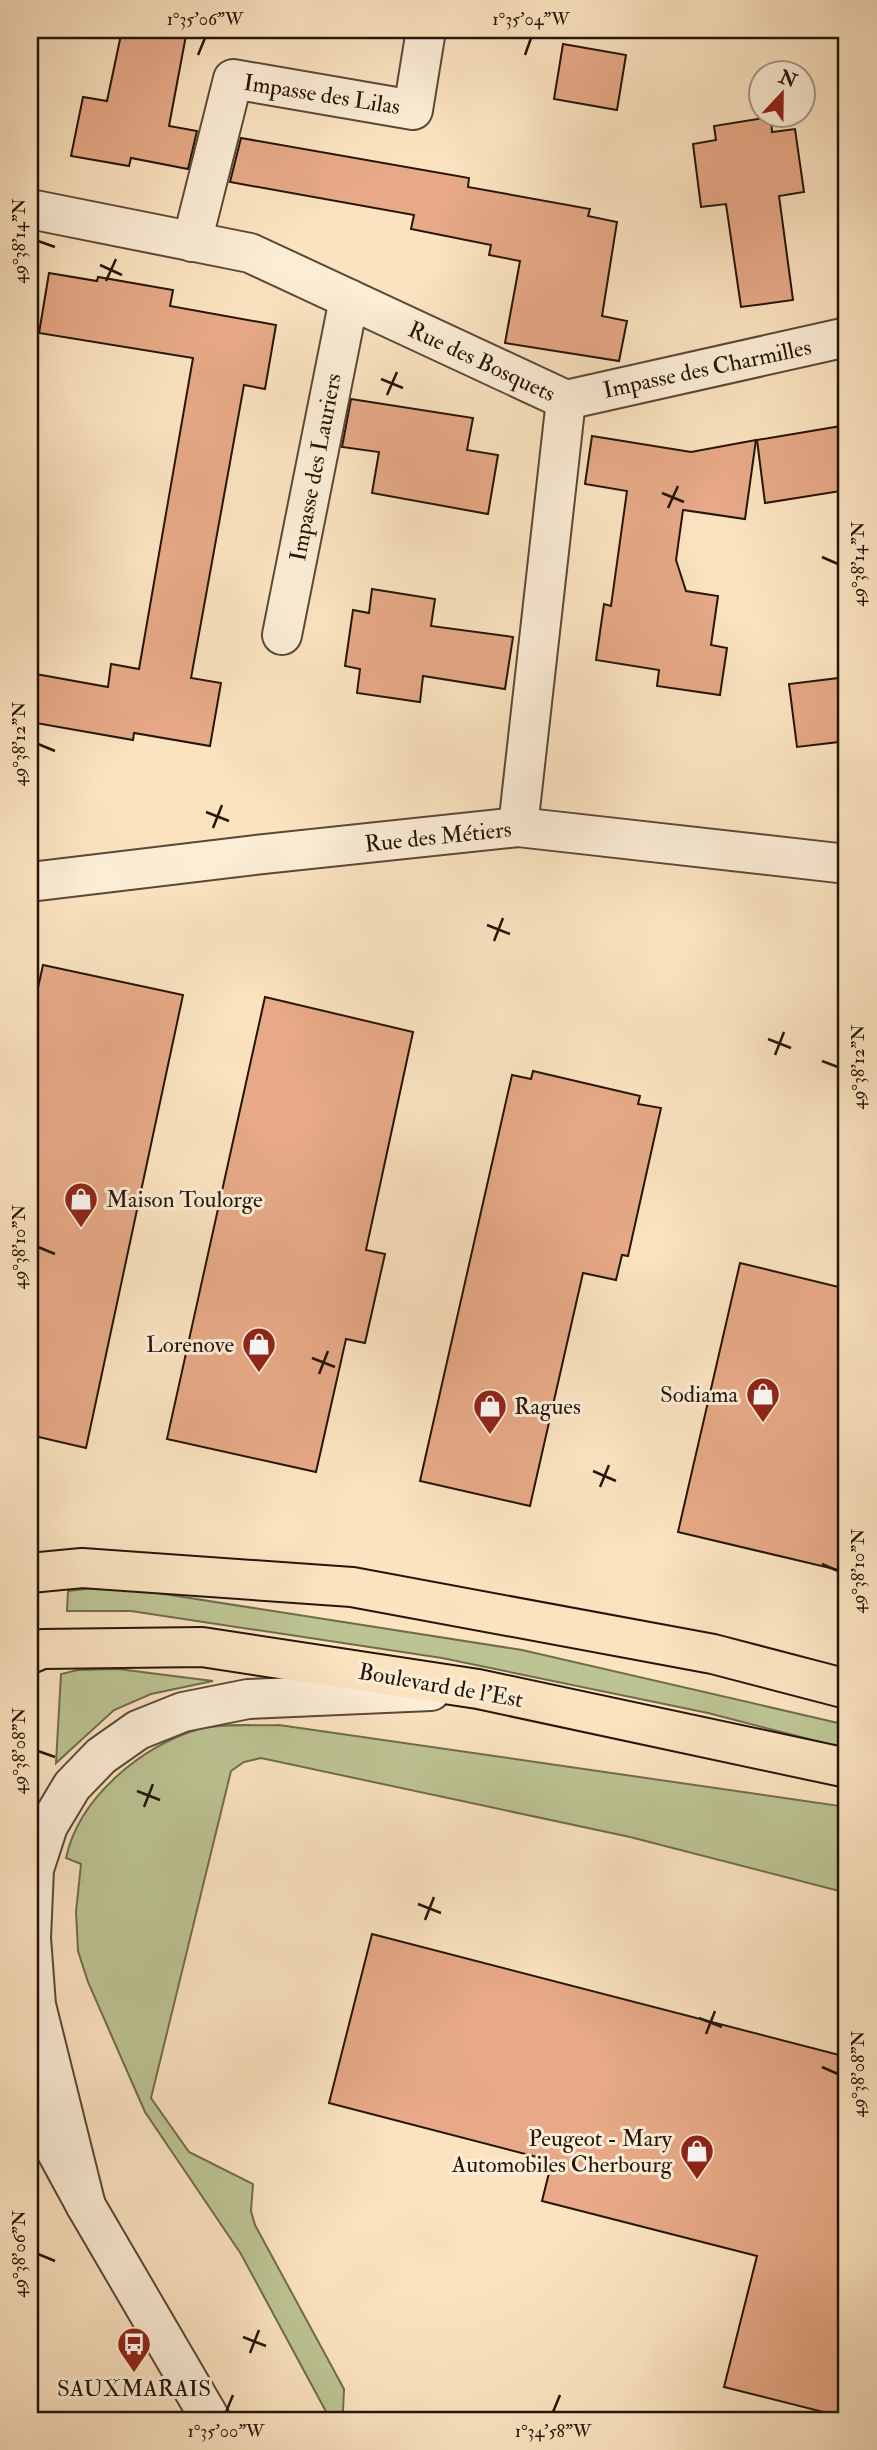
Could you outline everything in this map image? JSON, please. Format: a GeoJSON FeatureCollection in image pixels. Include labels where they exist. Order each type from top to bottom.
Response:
{"type":"FeatureCollection","features":[{"type":"Feature","properties":{"kind":"main road"},"geometry":{"type":"LineString","coordinates":[[30,1573],[82,1567],[352,1587],[713,1654],[847,1689]]}},
{"type":"Feature","properties":{"kind":"main road","name":"Boulevard de l'Est"},"geometry":{"type":"LineString","coordinates":[[30,1654],[42,1649],[202,1647],[478,1689],[847,1768]]}},
{"type":"Feature","properties":{"kind":"street","name":"Impasse des Lilas"},"geometry":{"type":"LineString","coordinates":[[192,242],[233,79],[413,110],[426,30]]}},
{"type":"Feature","properties":{"kind":"street","name":"Rue des Bosquets"},"geometry":{"type":"LineString","coordinates":[[30,209],[250,253],[566,400],[519,827]]}},
{"type":"Feature","properties":{"kind":"street","name":"Impasse des Lauriers"},"geometry":{"type":"LineString","coordinates":[[282,635],[349,299]]}},
{"type":"Feature","properties":{"kind":"street","name":"Impasse des Charmilles"},"geometry":{"type":"LineString","coordinates":[[566,400],[847,337]]}},
{"type":"Feature","properties":{"kind":"street","name":"Rue des Métiers"},"geometry":{"type":"LineString","coordinates":[[30,882],[519,827],[847,864]]}},
{"type":"Feature","properties":{"kind":"street"},"geometry":{"type":"LineString","coordinates":[[86,2206],[36,2005],[31,1938],[34,1869],[48,1826],[72,1786],[102,1756],[138,1730],[183,1712],[248,1699],[478,1689]]}},
{"type":"Feature","properties":{"kind":"street"},"geometry":{"type":"LineString","coordinates":[[30,2103],[86,2206],[211,2420]]}},
{"type":"Feature","properties":{"kind":"green space"},"geometry":{"type":"Polygon","coordinates":[[[113,1586],[522,1650],[847,1725],[847,1749],[708,1713],[442,1658],[131,1611],[67,1611],[68,1591],[113,1586]]]}},
{"type":"Feature","properties":{"kind":"green space"},"geometry":{"type":"Polygon","coordinates":[[[118,1669],[213,1681],[151,1694],[114,1710],[56,1763],[61,1674],[78,1670],[118,1669]]]}},
{"type":"Feature","properties":{"kind":"green space"},"geometry":{"type":"Polygon","coordinates":[[[279,1725],[847,1807],[847,1893],[630,1837],[261,1758],[244,1762],[231,1771],[151,2098],[189,2152],[253,2184],[251,2211],[255,2225],[344,2389],[343,2411],[330,2419],[241,2254],[145,2112],[88,1982],[78,1951],[76,1912],[81,1864],[66,1858],[84,1815],[116,1777],[135,1761],[177,1737],[207,1727],[279,1725]]]}},
{"type":"Feature","properties":{"kind":"building"},"geometry":{"type":"Polygon","coordinates":[[[122,30],[187,30],[169,126],[197,131],[188,169],[131,158],[129,166],[71,156],[83,97],[107,101],[122,30]]]}},
{"type":"Feature","properties":{"kind":"building"},"geometry":{"type":"Polygon","coordinates":[[[563,44],[626,55],[617,110],[554,99],[563,44]]]}},
{"type":"Feature","properties":{"kind":"building"},"geometry":{"type":"Polygon","coordinates":[[[748,121],[748,130],[795,130],[804,192],[779,196],[793,300],[741,307],[726,204],[701,207],[693,144],[716,140],[714,126],[748,121]]]}},
{"type":"Feature","properties":{"kind":"building"},"geometry":{"type":"Polygon","coordinates":[[[241,138],[469,178],[468,187],[590,209],[588,216],[617,222],[602,316],[627,321],[619,361],[505,343],[520,261],[489,255],[491,245],[411,229],[414,215],[230,182],[241,138]]]}},
{"type":"Feature","properties":{"kind":"building"},"geometry":{"type":"Polygon","coordinates":[[[49,273],[97,281],[98,277],[173,290],[170,306],[276,325],[265,389],[244,385],[191,678],[221,683],[210,746],[134,733],[133,740],[30,722],[30,673],[108,687],[111,664],[139,669],[193,358],[39,333],[49,273]]]}},
{"type":"Feature","properties":{"kind":"building"},"geometry":{"type":"Polygon","coordinates":[[[351,399],[473,418],[467,450],[498,455],[488,514],[372,493],[379,452],[342,447],[351,399]]]}},
{"type":"Feature","properties":{"kind":"building"},"geometry":{"type":"Polygon","coordinates":[[[847,425],[847,490],[765,503],[757,440],[847,425]]]}},
{"type":"Feature","properties":{"kind":"building"},"geometry":{"type":"Polygon","coordinates":[[[592,436],[691,452],[756,440],[745,519],[683,510],[676,560],[686,591],[718,596],[711,645],[727,648],[720,695],[657,686],[659,670],[596,660],[604,604],[611,606],[627,491],[585,484],[592,436]]]}},
{"type":"Feature","properties":{"kind":"building"},"geometry":{"type":"Polygon","coordinates":[[[372,589],[435,599],[431,626],[513,637],[505,689],[423,676],[420,702],[357,693],[360,669],[345,666],[353,610],[369,613],[372,589]]]}},
{"type":"Feature","properties":{"kind":"building"},"geometry":{"type":"Polygon","coordinates":[[[847,677],[847,741],[797,747],[789,684],[847,677]]]}},
{"type":"Feature","properties":{"kind":"building","name":"Maison Toulorge"},"geometry":{"type":"Polygon","coordinates":[[[43,965],[183,995],[86,1448],[30,1435],[30,1024],[43,965]]]}},
{"type":"Feature","properties":{"kind":"building"},"geometry":{"type":"Polygon","coordinates":[[[265,997],[413,1032],[366,1250],[385,1254],[365,1343],[346,1339],[316,1472],[167,1439],[265,997]]]}},
{"type":"Feature","properties":{"kind":"building"},"geometry":{"type":"Polygon","coordinates":[[[533,1071],[640,1096],[638,1104],[661,1108],[628,1256],[622,1255],[616,1280],[583,1273],[530,1506],[420,1481],[512,1075],[531,1079],[533,1071]]]}},
{"type":"Feature","properties":{"kind":"building","name":"Sodiama"},"geometry":{"type":"Polygon","coordinates":[[[740,1263],[847,1289],[847,1572],[678,1532],[740,1263]]]}},
{"type":"Feature","properties":{"kind":"building","name":"Peugeot - Mary Automobiles Cherbourg"},"geometry":{"type":"Polygon","coordinates":[[[372,1934],[847,2057],[847,2418],[724,2387],[757,2256],[542,2201],[552,2161],[329,2103],[372,1934]]]}},
{"type":"Feature","properties":{"kind":"place","name":"Maison Toulorge"},"geometry":{"type":"Point","coordinates":[81,1229]}},
{"type":"Feature","properties":{"kind":"place","name":"Lorenove"},"geometry":{"type":"Point","coordinates":[259,1374]}},
{"type":"Feature","properties":{"kind":"place","name":"Sodiama"},"geometry":{"type":"Point","coordinates":[763,1424]}},
{"type":"Feature","properties":{"kind":"place","name":"Ragues"},"geometry":{"type":"Point","coordinates":[490,1436]}},
{"type":"Feature","properties":{"kind":"place","name":"Peugeot - Mary Automobiles Cherbourg"},"geometry":{"type":"Point","coordinates":[697,2181]}},
{"type":"Feature","properties":{"kind":"place","name":"SAUXMARAIS"},"geometry":{"type":"Point","coordinates":[134,2374]}}]}
